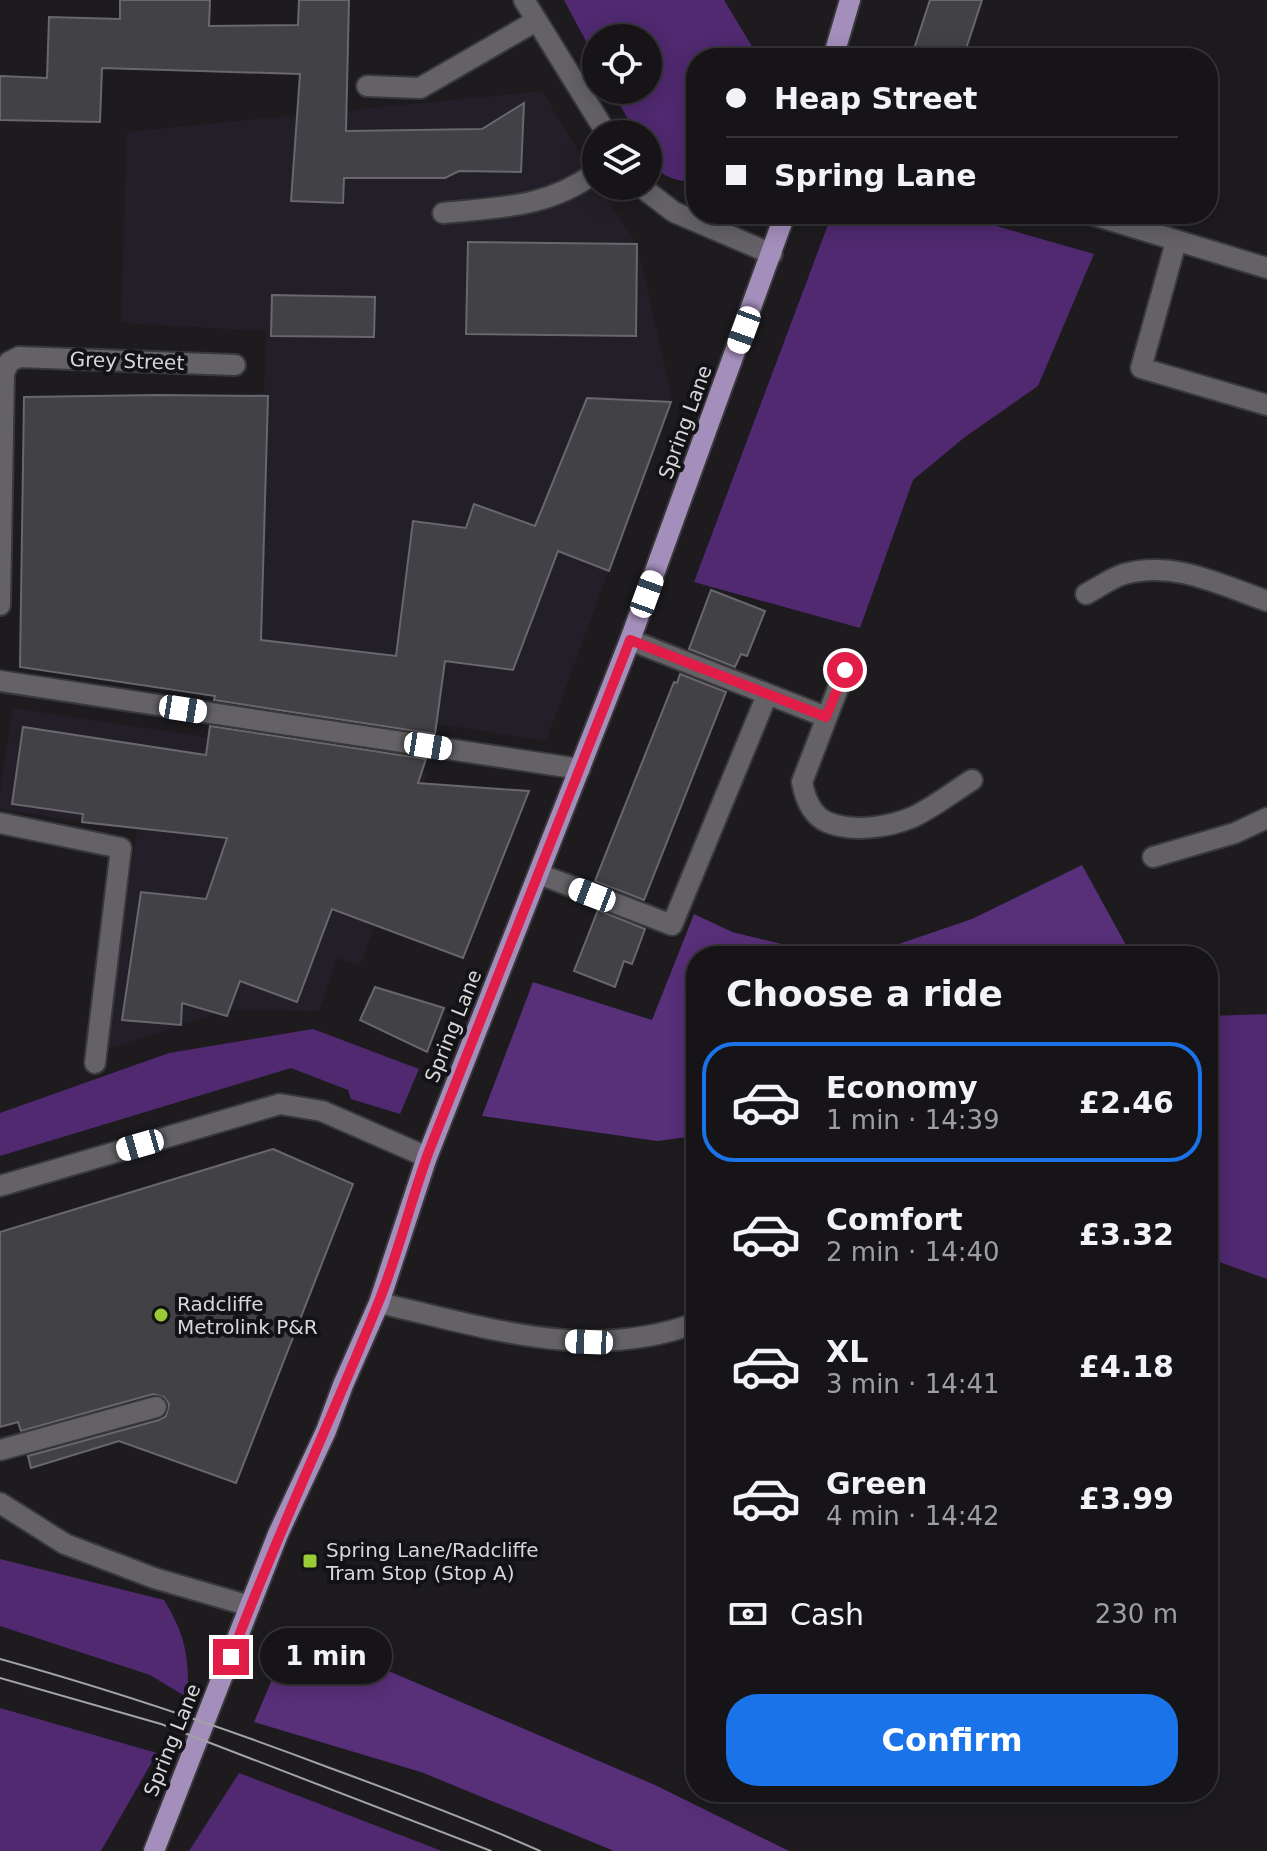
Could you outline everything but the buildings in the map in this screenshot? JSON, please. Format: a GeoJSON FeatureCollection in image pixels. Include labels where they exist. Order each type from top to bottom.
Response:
{"type":"FeatureCollection","features":[{"type":"Feature","properties":{"kind":"main road"},"geometry":{"type":"LineString","coordinates":[[836,48],[850,0]]}},
{"type":"Feature","properties":{"kind":"main road","name":"Spring Lane"},"geometry":{"type":"LineString","coordinates":[[154,1851],[250,1606],[379,1303],[427,1157],[630,640],[782,224]]}},
{"type":"Feature","properties":{"kind":"street"},"geometry":{"type":"LineString","coordinates":[[524,0],[598,120]]}},
{"type":"Feature","properties":{"kind":"street"},"geometry":{"type":"LineString","coordinates":[[367,86],[420,88],[536,21]]}},
{"type":"Feature","properties":{"kind":"street"},"geometry":{"type":"LineString","coordinates":[[443,213],[529,205],[582,182]]}},
{"type":"Feature","properties":{"kind":"street"},"geometry":{"type":"LineString","coordinates":[[658,200],[686,217]]}},
{"type":"Feature","properties":{"kind":"street"},"geometry":{"type":"LineString","coordinates":[[702,224],[772,254]]}},
{"type":"Feature","properties":{"kind":"street"},"geometry":{"type":"LineString","coordinates":[[1121,224],[1267,268]]}},
{"type":"Feature","properties":{"kind":"street"},"geometry":{"type":"LineString","coordinates":[[1176,242],[1141,368],[1267,405]]}},
{"type":"Feature","properties":{"kind":"street","name":"Grey Street"},"geometry":{"type":"LineString","coordinates":[[0,605],[4,373],[9,362],[19,357],[235,365]]}},
{"type":"Feature","properties":{"kind":"street"},"geometry":{"type":"LineString","coordinates":[[1086,594],[1121,575],[1150,569],[1186,572],[1267,601]]}},
{"type":"Feature","properties":{"kind":"street"},"geometry":{"type":"LineString","coordinates":[[630,640],[826,717]]}},
{"type":"Feature","properties":{"kind":"street"},"geometry":{"type":"LineString","coordinates":[[845,670],[802,782],[805,798],[812,810],[826,822],[858,827],[896,823],[916,816],[972,780]]}},
{"type":"Feature","properties":{"kind":"street"},"geometry":{"type":"LineString","coordinates":[[0,681],[580,769]]}},
{"type":"Feature","properties":{"kind":"street"},"geometry":{"type":"LineString","coordinates":[[539,874],[672,925],[767,695]]}},
{"type":"Feature","properties":{"kind":"street"},"geometry":{"type":"LineString","coordinates":[[1153,857],[1235,833],[1267,818]]}},
{"type":"Feature","properties":{"kind":"street"},"geometry":{"type":"LineString","coordinates":[[0,823],[121,848],[95,1063]]}},
{"type":"Feature","properties":{"kind":"street"},"geometry":{"type":"LineString","coordinates":[[0,1186],[280,1104],[322,1111],[427,1157]]}},
{"type":"Feature","properties":{"kind":"street"},"geometry":{"type":"LineString","coordinates":[[379,1303],[533,1338],[569,1341],[610,1342],[646,1338],[686,1326]]}},
{"type":"Feature","properties":{"kind":"street"},"geometry":{"type":"LineString","coordinates":[[0,1450],[156,1407]]}},
{"type":"Feature","properties":{"kind":"street"},"geometry":{"type":"LineString","coordinates":[[0,1503],[65,1544],[154,1578],[250,1606]]}},
{"type":"Feature","properties":{"kind":"shaded area"},"geometry":{"type":"Polygon","coordinates":[[[564,0],[724,0],[753,48],[686,48],[686,181],[662,173],[662,120],[628,120],[620,104],[662,104],[662,24],[582,24],[582,34],[564,0]]]}},
{"type":"Feature","properties":{"kind":"shaded area"},"geometry":{"type":"Polygon","coordinates":[[[542,91],[582,157],[582,200],[608,200],[637,244],[672,399],[546,741],[20,667],[24,397],[264,393],[266,331],[121,323],[127,132],[542,91]]]}},
{"type":"Feature","properties":{"kind":"shaded area"},"geometry":{"type":"Polygon","coordinates":[[[828,224],[989,224],[1094,254],[1038,386],[965,437],[913,480],[860,628],[694,582],[828,224]]]}},
{"type":"Feature","properties":{"kind":"shaded area"},"geometry":{"type":"Polygon","coordinates":[[[13,708],[429,771],[360,966],[337,958],[319,1011],[227,1010],[105,1050],[137,830],[0,809],[13,708]]]}},
{"type":"Feature","properties":{"kind":"shaded area"},"geometry":{"type":"Polygon","coordinates":[[[1082,865],[1127,946],[893,946],[972,919],[1082,865]]]}},
{"type":"Feature","properties":{"kind":"shaded area"},"geometry":{"type":"Polygon","coordinates":[[[694,914],[732,932],[789,946],[686,946],[686,1137],[657,1141],[482,1116],[533,982],[652,1020],[694,914]]]}},
{"type":"Feature","properties":{"kind":"shaded area"},"geometry":{"type":"Polygon","coordinates":[[[1267,1014],[1267,1279],[1218,1262],[1218,1016],[1267,1014]]]}},
{"type":"Feature","properties":{"kind":"shaded area"},"geometry":{"type":"Polygon","coordinates":[[[313,1029],[419,1069],[400,1114],[351,1099],[348,1090],[291,1068],[0,1156],[0,1113],[169,1053],[313,1029]]]}},
{"type":"Feature","properties":{"kind":"shaded area"},"geometry":{"type":"Polygon","coordinates":[[[0,1559],[164,1600],[185,1647],[188,1698],[150,1675],[0,1626],[0,1559]]]}},
{"type":"Feature","properties":{"kind":"shaded area"},"geometry":{"type":"Polygon","coordinates":[[[293,1630],[655,1785],[789,1851],[614,1851],[421,1772],[254,1722],[293,1630]]]}},
{"type":"Feature","properties":{"kind":"shaded area"},"geometry":{"type":"Polygon","coordinates":[[[0,1708],[157,1753],[101,1851],[0,1851],[0,1708]]]}},
{"type":"Feature","properties":{"kind":"shaded area"},"geometry":{"type":"Polygon","coordinates":[[[239,1773],[442,1851],[189,1851],[239,1773]]]}},
{"type":"Feature","properties":{"kind":"tram line"},"geometry":{"type":"LineString","coordinates":[[0,1659],[125,1696],[249,1738],[436,1808],[540,1851]]}},
{"type":"Feature","properties":{"kind":"tram line"},"geometry":{"type":"LineString","coordinates":[[0,1678],[161,1724],[491,1851]]}},
{"type":"Feature","properties":{"kind":"place","name":"Radcliffe Metrolink P&R"},"geometry":{"type":"Point","coordinates":[161,1315]}},
{"type":"Feature","properties":{"kind":"place","name":"Spring Lane/Radcliffe Tram Stop (Stop A)"},"geometry":{"type":"Point","coordinates":[310,1561]}},
{"type":"Feature","properties":{"kind":"route"},"geometry":{"type":"LineString","coordinates":[[231,1657],[278,1534],[326,1431],[379,1303],[427,1157],[630,640],[826,717],[845,670]]}}]}
